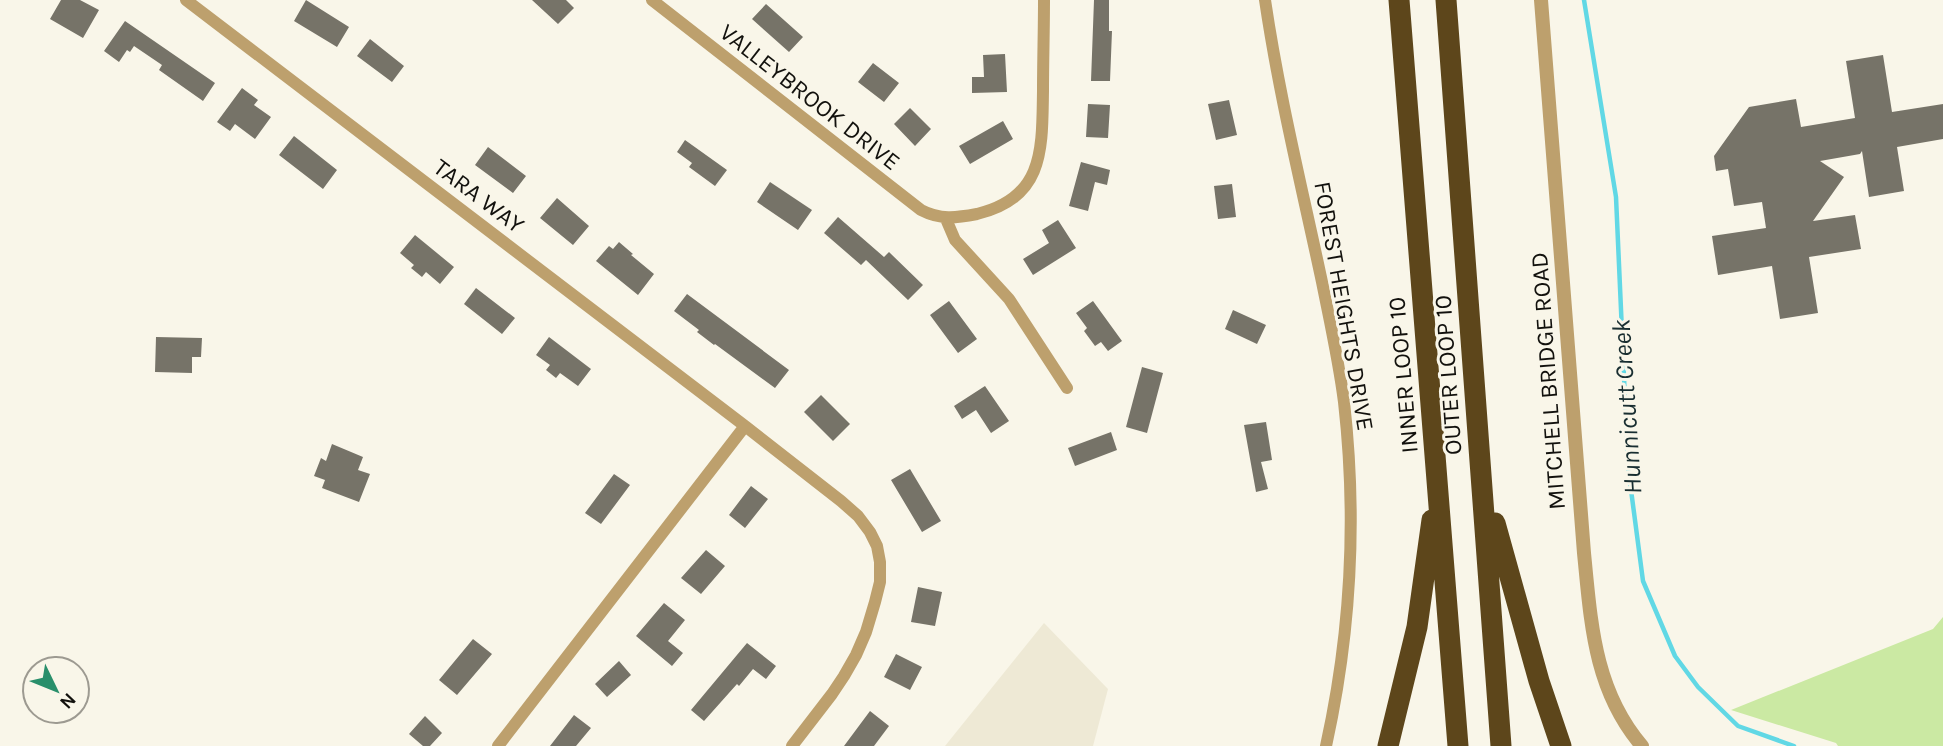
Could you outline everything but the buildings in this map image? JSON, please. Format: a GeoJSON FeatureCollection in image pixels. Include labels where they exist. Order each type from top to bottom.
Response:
{"type":"FeatureCollection","features":[{"type":"Feature","properties":{"kind":"highway","name":"INNER LOOP 10"},"geometry":{"type":"LineString","coordinates":[[1399,0],[1458,746]]}},
{"type":"Feature","properties":{"kind":"highway","name":"OUTER LOOP 10"},"geometry":{"type":"LineString","coordinates":[[1446,0],[1502,746]]}},
{"type":"Feature","properties":{"kind":"highway"},"geometry":{"type":"LineString","coordinates":[[1388,746],[1417,627],[1438,479]]}},
{"type":"Feature","properties":{"kind":"highway"},"geometry":{"type":"LineString","coordinates":[[1482,480],[1539,681],[1561,746]]}},
{"type":"Feature","properties":{"kind":"street","name":"TARA WAY"},"geometry":{"type":"LineString","coordinates":[[186,0],[745,426],[858,516],[870,531],[877,546],[880,582],[875,602],[856,655],[832,694],[792,746]]}},
{"type":"Feature","properties":{"kind":"street","name":"VALLEYBROOK DRIVE"},"geometry":{"type":"LineString","coordinates":[[652,0],[920,210],[946,219]]}},
{"type":"Feature","properties":{"kind":"street"},"geometry":{"type":"LineString","coordinates":[[1044,0],[1042,144],[1030,181],[1005,204],[985,212],[946,219],[955,240],[1009,299],[1067,388]]}},
{"type":"Feature","properties":{"kind":"street","name":"FOREST HEIGHTS DRIVE"},"geometry":{"type":"LineString","coordinates":[[1265,0],[1278,75],[1336,351],[1345,412],[1351,516],[1348,620],[1336,702],[1326,746]]}},
{"type":"Feature","properties":{"kind":"street","name":"MITCHELL BRIDGE ROAD"},"geometry":{"type":"LineString","coordinates":[[1541,0],[1584,553],[1593,637],[1603,679],[1620,716],[1642,746]]}},
{"type":"Feature","properties":{"kind":"street"},"geometry":{"type":"LineString","coordinates":[[498,746],[745,426]]}},
{"type":"Feature","properties":{"kind":"shaded area"},"geometry":{"type":"Polygon","coordinates":[[[1044,623],[1108,689],[1093,746],[945,746],[1044,623]]]}},
{"type":"Feature","properties":{"kind":"green space"},"geometry":{"type":"Polygon","coordinates":[[[1943,617],[1943,746],[1838,746],[1836,743],[1731,710],[1933,629],[1943,617]]]}},
{"type":"Feature","properties":{"kind":"waterway","name":"Hunnicutt Creek"},"geometry":{"type":"LineString","coordinates":[[1584,0],[1616,197],[1628,467],[1643,581],[1675,656],[1698,687],[1738,726],[1794,746]]}}]}
